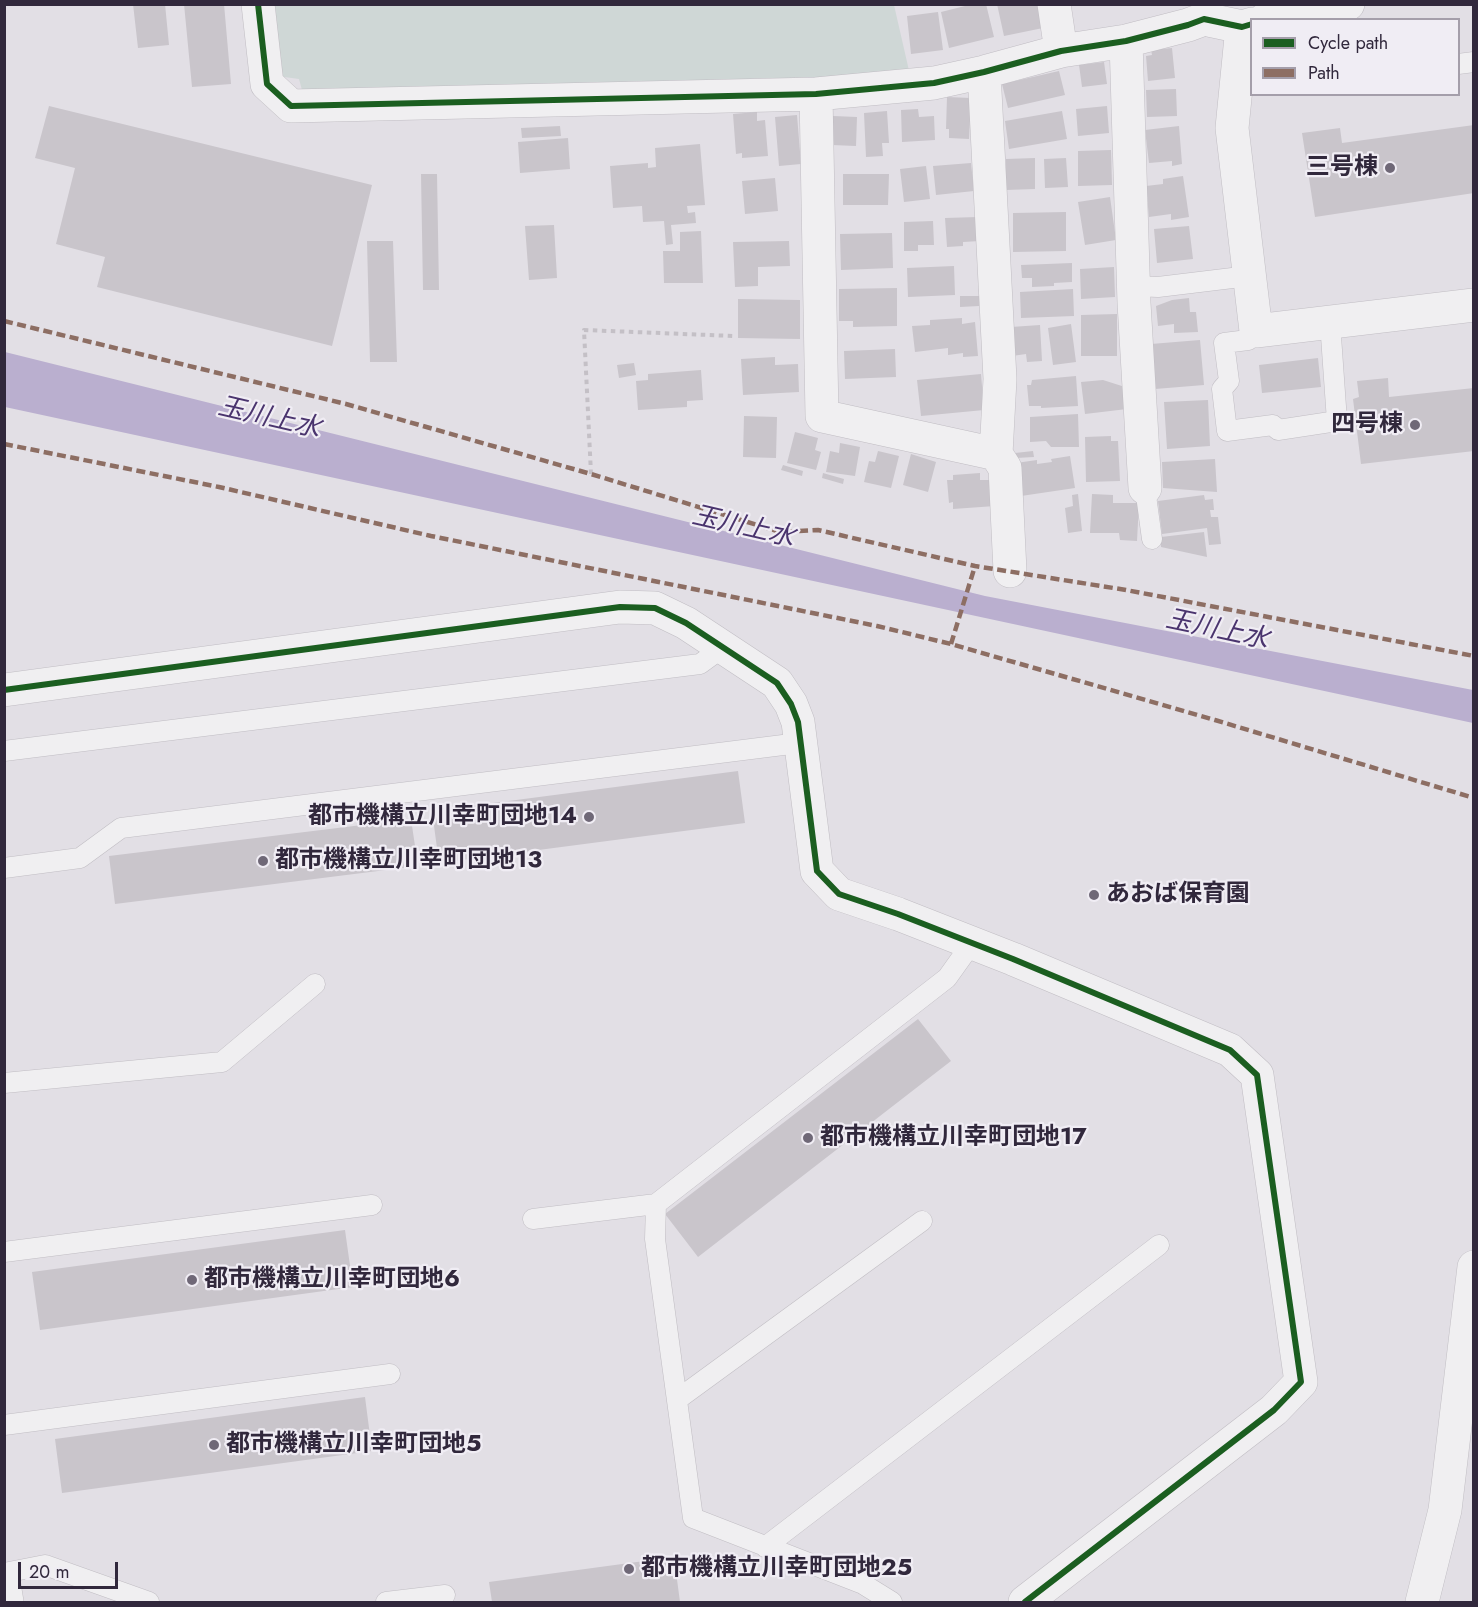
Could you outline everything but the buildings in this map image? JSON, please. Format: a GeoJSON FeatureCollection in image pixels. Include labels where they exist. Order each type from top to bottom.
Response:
{"type":"FeatureCollection","features":[{"type":"Feature","properties":{"kind":"street"},"geometry":{"type":"LineString","coordinates":[[258,4],[267,84],[291,105],[816,94],[934,83],[1061,51],[1126,41],[1188,25],[1203,12],[1250,23]]}},
{"type":"Feature","properties":{"kind":"street"},"geometry":{"type":"LineString","coordinates":[[1054,4],[1061,51]]}},
{"type":"Feature","properties":{"kind":"street"},"geometry":{"type":"LineString","coordinates":[[1277,18],[1348,4]]}},
{"type":"Feature","properties":{"kind":"street"},"geometry":{"type":"LineString","coordinates":[[1126,41],[1134,286],[1145,488]]}},
{"type":"Feature","properties":{"kind":"street"},"geometry":{"type":"LineString","coordinates":[[1250,44],[1245,96],[1232,128],[1256,331],[1473,305]]}},
{"type":"Feature","properties":{"kind":"street"},"geometry":{"type":"LineString","coordinates":[[984,72],[1000,379],[996,454],[1005,468],[1010,571]]}},
{"type":"Feature","properties":{"kind":"street"},"geometry":{"type":"LineString","coordinates":[[816,94],[822,416],[996,454]]}},
{"type":"Feature","properties":{"kind":"street"},"geometry":{"type":"LineString","coordinates":[[4,690],[620,607],[655,608],[686,623],[777,683],[791,704],[798,722],[817,871],[839,894],[972,943],[1230,1050],[1257,1075],[1301,1382],[1274,1410],[1025,1602]]}},
{"type":"Feature","properties":{"kind":"street"},"geometry":{"type":"LineString","coordinates":[[1422,1602],[1445,1510],[1473,1267]]}},
{"type":"Feature","properties":{"kind":"street"},"geometry":{"type":"LineString","coordinates":[[4,1584],[7,1602]]}},
{"type":"Feature","properties":{"kind":"lane"},"geometry":{"type":"LineString","coordinates":[[1134,286],[1158,287],[1250,276]]}},
{"type":"Feature","properties":{"kind":"lane"},"geometry":{"type":"LineString","coordinates":[[1256,329],[1248,340],[1224,343],[1228,381],[1222,389],[1227,431],[1273,425],[1278,430],[1337,421],[1330,322]]}},
{"type":"Feature","properties":{"kind":"lane"},"geometry":{"type":"LineString","coordinates":[[1145,488],[1152,539]]}},
{"type":"Feature","properties":{"kind":"lane"},"geometry":{"type":"LineString","coordinates":[[4,751],[700,664],[722,648]]}},
{"type":"Feature","properties":{"kind":"lane"},"geometry":{"type":"LineString","coordinates":[[4,868],[80,858],[121,828],[799,743]]}},
{"type":"Feature","properties":{"kind":"lane"},"geometry":{"type":"LineString","coordinates":[[533,1219],[656,1204],[947,978],[972,943]]}},
{"type":"Feature","properties":{"kind":"lane"},"geometry":{"type":"LineString","coordinates":[[4,1083],[222,1062],[315,984]]}},
{"type":"Feature","properties":{"kind":"lane"},"geometry":{"type":"LineString","coordinates":[[656,1204],[655,1239],[693,1518],[863,1584],[892,1602]]}},
{"type":"Feature","properties":{"kind":"lane"},"geometry":{"type":"LineString","coordinates":[[4,1252],[372,1205]]}},
{"type":"Feature","properties":{"kind":"lane"},"geometry":{"type":"LineString","coordinates":[[678,1399],[922,1221]]}},
{"type":"Feature","properties":{"kind":"lane"},"geometry":{"type":"LineString","coordinates":[[765,1547],[1159,1245]]}},
{"type":"Feature","properties":{"kind":"lane"},"geometry":{"type":"LineString","coordinates":[[4,1425],[390,1374]]}},
{"type":"Feature","properties":{"kind":"lane"},"geometry":{"type":"LineString","coordinates":[[4,1573],[45,1566],[149,1602]]}},
{"type":"Feature","properties":{"kind":"lane"},"geometry":{"type":"LineString","coordinates":[[386,1602],[444,1595]]}},
{"type":"Feature","properties":{"kind":"path"},"geometry":{"type":"LineString","coordinates":[[591,474],[584,330],[734,336]]}},
{"type":"Feature","properties":{"kind":"shaded area"},"geometry":{"type":"Polygon","coordinates":[[[270,5],[894,5],[910,75],[302,90],[299,79],[277,76],[270,5]]]}},
{"type":"Feature","properties":{"kind":"water","name":"玉川上水"},"geometry":{"type":"Polygon","coordinates":[[[5,352],[985,596],[1473,690],[1473,723],[5,407],[5,352]]]}},
{"type":"Feature","properties":{"kind":"marked path"},"geometry":{"type":"LineString","coordinates":[[4,321],[346,404],[591,474],[780,532],[818,530],[975,566],[1126,590],[1474,656]]}},
{"type":"Feature","properties":{"kind":"marked path"},"geometry":{"type":"LineString","coordinates":[[4,444],[219,487],[431,536],[877,626],[951,644],[1215,720],[1474,798]]}},
{"type":"Feature","properties":{"kind":"marked path"},"geometry":{"type":"LineString","coordinates":[[951,644],[975,566]]}},
{"type":"Feature","properties":{"kind":"cycle path"},"geometry":{"type":"LineString","coordinates":[[258,4],[267,84],[291,106],[816,94],[934,83],[1061,51],[1126,41],[1204,19],[1242,27],[1250,25]]}},
{"type":"Feature","properties":{"kind":"cycle path"},"geometry":{"type":"LineString","coordinates":[[4,690],[620,607],[655,608],[686,623],[777,683],[791,704],[798,722],[817,871],[839,894],[898,914],[1013,959],[1230,1050],[1257,1075],[1301,1382],[1274,1410],[1025,1602]]}},
{"type":"Feature","properties":{"kind":"place","name":"三号棟"},"geometry":{"type":"Point","coordinates":[1390,168]}},
{"type":"Feature","properties":{"kind":"place","name":"四号棟"},"geometry":{"type":"Point","coordinates":[1415,425]}},
{"type":"Feature","properties":{"kind":"place","name":"都市機構立川幸町団地14"},"geometry":{"type":"Point","coordinates":[589,817]}},
{"type":"Feature","properties":{"kind":"place","name":"都市機構立川幸町団地13"},"geometry":{"type":"Point","coordinates":[263,861]}},
{"type":"Feature","properties":{"kind":"place","name":"あおば保育園"},"geometry":{"type":"Point","coordinates":[1094,895]}},
{"type":"Feature","properties":{"kind":"place","name":"都市機構立川幸町団地17"},"geometry":{"type":"Point","coordinates":[808,1138]}},
{"type":"Feature","properties":{"kind":"place","name":"都市機構立川幸町団地6"},"geometry":{"type":"Point","coordinates":[192,1280]}},
{"type":"Feature","properties":{"kind":"place","name":"都市機構立川幸町団地5"},"geometry":{"type":"Point","coordinates":[214,1445]}},
{"type":"Feature","properties":{"kind":"place","name":"都市機構立川幸町団地25"},"geometry":{"type":"Point","coordinates":[629,1569]}}]}
